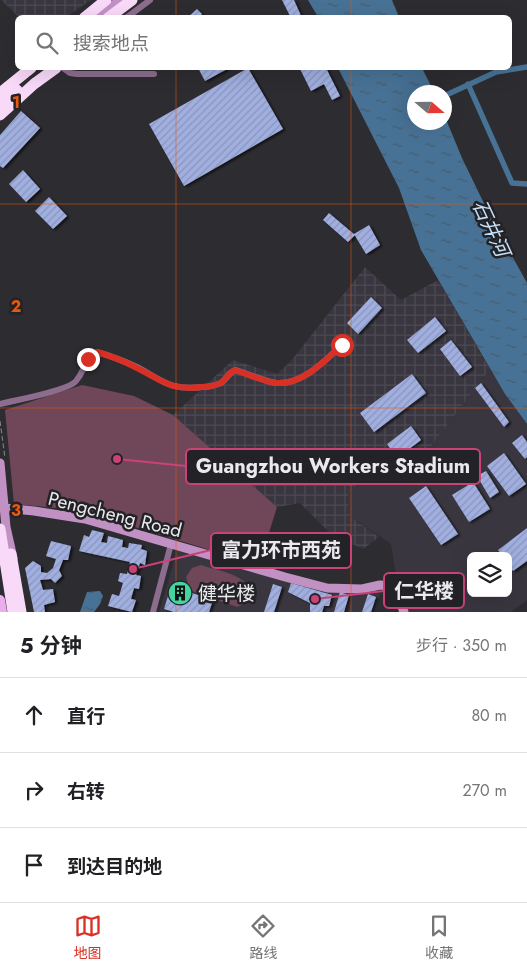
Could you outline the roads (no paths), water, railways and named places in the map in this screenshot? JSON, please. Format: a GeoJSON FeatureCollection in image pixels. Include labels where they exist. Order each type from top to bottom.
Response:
{"type":"FeatureCollection","features":[{"type":"Feature","properties":{"kind":"highway"},"geometry":{"type":"LineString","coordinates":[[88,15],[106,0]]}},
{"type":"Feature","properties":{"kind":"highway"},"geometry":{"type":"LineString","coordinates":[[94,15],[112,0]]}},
{"type":"Feature","properties":{"kind":"highway"},"geometry":{"type":"LineString","coordinates":[[112,15],[129,0]]}},
{"type":"Feature","properties":{"kind":"highway"},"geometry":{"type":"LineString","coordinates":[[121,15],[138,0]]}},
{"type":"Feature","properties":{"kind":"highway"},"geometry":{"type":"LineString","coordinates":[[0,104],[7,86],[22,70]]}},
{"type":"Feature","properties":{"kind":"highway"},"geometry":{"type":"LineString","coordinates":[[0,94],[29,70]]}},
{"type":"Feature","properties":{"kind":"highway"},"geometry":{"type":"LineString","coordinates":[[7,86],[42,70]]}},
{"type":"Feature","properties":{"kind":"highway"},"geometry":{"type":"LineString","coordinates":[[0,115],[34,84],[53,70]]}},
{"type":"Feature","properties":{"kind":"highway"},"geometry":{"type":"LineString","coordinates":[[2,525],[19,612]]}},
{"type":"Feature","properties":{"kind":"highway"},"geometry":{"type":"LineString","coordinates":[[11,554],[19,612]]}},
{"type":"Feature","properties":{"kind":"main road"},"geometry":{"type":"LineString","coordinates":[[107,15],[129,0]]}},
{"type":"Feature","properties":{"kind":"main road"},"geometry":{"type":"LineString","coordinates":[[0,104],[37,70]]}},
{"type":"Feature","properties":{"kind":"main road"},"geometry":{"type":"LineString","coordinates":[[0,566],[8,612]]}},
{"type":"Feature","properties":{"kind":"main road"},"geometry":{"type":"LineString","coordinates":[[0,600],[2,612]]}},
{"type":"Feature","properties":{"kind":"street"},"geometry":{"type":"LineString","coordinates":[[101,15],[120,0]]}},
{"type":"Feature","properties":{"kind":"street"},"geometry":{"type":"LineString","coordinates":[[115,15],[129,0]]}},
{"type":"Feature","properties":{"kind":"street"},"geometry":{"type":"LineString","coordinates":[[130,15],[150,0]]}},
{"type":"Feature","properties":{"kind":"street"},"geometry":{"type":"LineString","coordinates":[[0,94],[7,86],[32,70]]}},
{"type":"Feature","properties":{"kind":"street"},"geometry":{"type":"LineString","coordinates":[[0,104],[47,70]]}},
{"type":"Feature","properties":{"kind":"street"},"geometry":{"type":"LineString","coordinates":[[66,70],[77,74],[154,74]]}},
{"type":"Feature","properties":{"kind":"street"},"geometry":{"type":"LineString","coordinates":[[0,404],[61,389],[75,382],[88,359],[97,352],[112,356],[166,384],[189,389],[207,387],[222,382],[228,373],[235,370],[275,383],[292,382],[313,370],[342,345]]}},
{"type":"Feature","properties":{"kind":"street"},"geometry":{"type":"LineString","coordinates":[[2,525],[4,508],[1,475],[3,464]]}},
{"type":"Feature","properties":{"kind":"street"},"geometry":{"type":"LineString","coordinates":[[3,495],[2,525],[11,554]]}},
{"type":"Feature","properties":{"kind":"street","name":"Pengcheng Road"},"geometry":{"type":"LineString","coordinates":[[4,508],[78,518],[327,588],[362,590],[380,585],[394,586],[404,612]]}},
{"type":"Feature","properties":{"kind":"street"},"geometry":{"type":"LineString","coordinates":[[153,612],[171,544]]}},
{"type":"Feature","properties":{"kind":"water"},"geometry":{"type":"Polygon","coordinates":[[[308,0],[392,0],[398,15],[317,15],[308,0]]]}},
{"type":"Feature","properties":{"kind":"water","name":"石井河"},"geometry":{"type":"Polygon","coordinates":[[[339,70],[423,70],[430,85],[407,85],[407,130],[450,130],[491,218],[527,283],[527,424],[505,394],[421,250],[399,188],[339,70]]]}},
{"type":"Feature","properties":{"kind":"water"},"geometry":{"type":"Polygon","coordinates":[[[100,591],[103,596],[94,612],[80,612],[87,592],[100,591]]]}},
{"type":"Feature","properties":{"kind":"waterway"},"geometry":{"type":"LineString","coordinates":[[512,69],[527,67]]}},
{"type":"Feature","properties":{"kind":"waterway"},"geometry":{"type":"LineString","coordinates":[[452,92],[496,72],[508,70]]}},
{"type":"Feature","properties":{"kind":"waterway"},"geometry":{"type":"LineString","coordinates":[[468,84],[512,183],[527,184]]}},
{"type":"Feature","properties":{"kind":"place","name":"Guangzhou Workers Stadium"},"geometry":{"type":"Point","coordinates":[117,459]}},
{"type":"Feature","properties":{"kind":"place","name":"富力环市西苑"},"geometry":{"type":"Point","coordinates":[133,569]}},
{"type":"Feature","properties":{"kind":"place","name":"健华楼"},"geometry":{"type":"Point","coordinates":[180,593]}},
{"type":"Feature","properties":{"kind":"place","name":"仁华楼"},"geometry":{"type":"Point","coordinates":[315,599]}}]}
